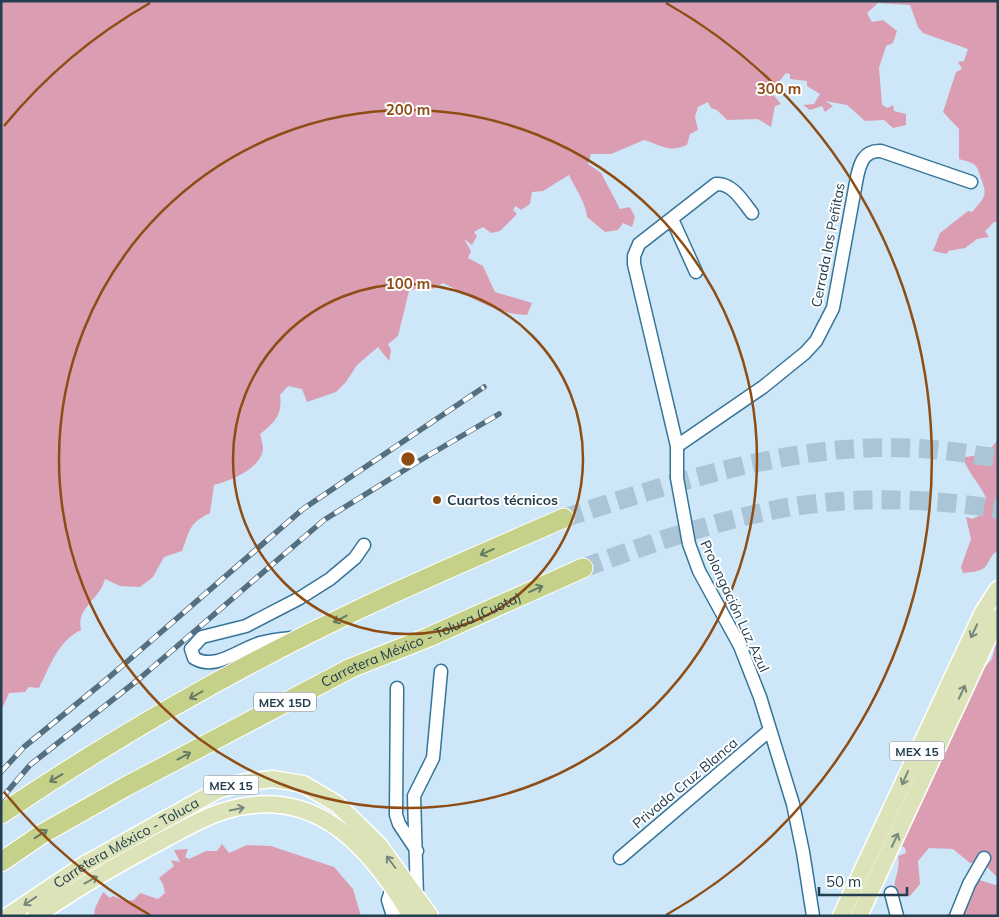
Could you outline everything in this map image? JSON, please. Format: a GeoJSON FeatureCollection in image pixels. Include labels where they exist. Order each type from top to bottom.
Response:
{"type":"FeatureCollection","features":[{"type":"Feature","properties":{"kind":"highway"},"geometry":{"type":"LineString","coordinates":[[1,814],[49,782],[155,718],[239,671],[366,606],[564,518]]}},
{"type":"Feature","properties":{"kind":"highway","name":"Carretera México - Toluca (Cuota)"},"geometry":{"type":"LineString","coordinates":[[1,862],[42,834],[125,787],[351,668],[429,637],[583,568]]}},
{"type":"Feature","properties":{"kind":"main road","name":"MEX 15"},"geometry":{"type":"LineString","coordinates":[[841,916],[983,612],[998,588]]}},
{"type":"Feature","properties":{"kind":"main road","name":"MEX 15"},"geometry":{"type":"LineString","coordinates":[[861,915],[998,617]]}},
{"type":"Feature","properties":{"kind":"main road","name":"Carretera México - Toluca"},"geometry":{"type":"LineString","coordinates":[[8,916],[86,863],[218,790],[259,780],[292,780],[314,788],[325,795],[348,814],[379,845],[430,916]]}},
{"type":"Feature","properties":{"kind":"main road","name":"Carretera México - Toluca"},"geometry":{"type":"LineString","coordinates":[[36,916],[79,887],[200,820],[222,812],[259,805],[280,804],[302,809],[330,821],[356,842],[393,885],[411,916]]}},
{"type":"Feature","properties":{"kind":"street","name":"Cerrada las Peñitas"},"geometry":{"type":"LineString","coordinates":[[677,446],[764,387],[805,353],[816,341],[833,308],[860,164],[865,156],[873,151],[891,154],[971,182]]}},
{"type":"Feature","properties":{"kind":"street","name":"Prolongación Luz Azul"},"geometry":{"type":"LineString","coordinates":[[752,213],[732,189],[716,184],[639,244],[634,256],[634,264],[677,446],[677,478],[689,544],[699,571],[740,646],[770,730],[793,804],[805,861],[813,916]]}},
{"type":"Feature","properties":{"kind":"street"},"geometry":{"type":"LineString","coordinates":[[672,219],[696,272]]}},
{"type":"Feature","properties":{"kind":"street"},"geometry":{"type":"LineString","coordinates":[[308,635],[260,643],[216,662],[203,664],[194,658],[191,650],[202,637],[246,626],[330,580],[355,558],[364,545]]}},
{"type":"Feature","properties":{"kind":"street"},"geometry":{"type":"LineString","coordinates":[[417,897],[414,796],[433,758],[441,671]]}},
{"type":"Feature","properties":{"kind":"street"},"geometry":{"type":"LineString","coordinates":[[397,688],[396,816],[399,824],[417,851]]}},
{"type":"Feature","properties":{"kind":"street","name":"Privada Cruz Blanca"},"geometry":{"type":"LineString","coordinates":[[620,858],[770,730]]}},
{"type":"Feature","properties":{"kind":"street"},"geometry":{"type":"LineString","coordinates":[[956,916],[969,884],[984,858]]}},
{"type":"Feature","properties":{"kind":"street"},"geometry":{"type":"LineString","coordinates":[[393,885],[388,900],[393,916]]}},
{"type":"Feature","properties":{"kind":"street"},"geometry":{"type":"LineString","coordinates":[[891,893],[897,916]]}},
{"type":"Feature","properties":{"kind":"shaded area"},"geometry":{"type":"Polygon","coordinates":[[[1,1],[998,1],[998,222],[994,222],[985,231],[989,237],[977,239],[965,248],[948,251],[947,254],[933,251],[940,233],[968,211],[972,212],[982,201],[985,191],[977,168],[970,162],[959,159],[959,129],[943,112],[956,72],[962,69],[958,62],[964,61],[968,49],[923,33],[918,27],[910,5],[878,3],[867,13],[872,22],[883,20],[897,31],[893,43],[886,46],[879,68],[882,105],[888,108],[893,105],[894,111],[906,114],[906,125],[893,128],[884,120],[865,121],[847,105],[825,101],[833,106],[825,112],[822,106],[810,110],[803,105],[814,104],[820,94],[807,86],[807,81],[790,79],[790,74],[786,73],[771,92],[781,104],[775,106],[771,127],[758,119],[727,120],[717,110],[711,108],[708,102],[698,107],[695,117],[698,130],[690,134],[687,145],[670,148],[644,140],[611,154],[591,154],[588,164],[601,173],[620,209],[630,207],[635,217],[632,227],[623,223],[618,230],[605,232],[587,217],[583,201],[569,175],[543,191],[532,192],[530,204],[521,210],[516,206],[513,210],[517,214],[500,231],[491,233],[483,227],[474,232],[477,236],[472,245],[464,239],[471,251],[468,258],[483,266],[495,292],[532,303],[527,315],[505,312],[473,299],[443,283],[432,289],[427,285],[409,291],[398,336],[388,344],[391,350],[389,361],[378,347],[357,365],[346,382],[336,392],[307,402],[302,389],[288,386],[280,395],[279,413],[260,434],[263,449],[261,456],[251,468],[243,473],[214,485],[210,513],[198,520],[191,528],[182,551],[164,557],[153,577],[140,587],[120,586],[105,579],[102,587],[82,615],[80,622],[81,630],[61,647],[39,688],[29,687],[25,692],[9,693],[1,711],[1,1]]]}},
{"type":"Feature","properties":{"kind":"shaded area"},"geometry":{"type":"Polygon","coordinates":[[[998,438],[998,550],[984,568],[963,573],[961,567],[971,539],[966,517],[972,519],[979,516],[986,498],[967,468],[963,457],[973,456],[988,450],[996,443],[998,438]]]}},
{"type":"Feature","properties":{"kind":"shaded area"},"geometry":{"type":"Polygon","coordinates":[[[998,634],[998,878],[983,863],[970,863],[953,849],[929,848],[918,861],[920,884],[910,896],[895,893],[898,856],[906,853],[905,848],[898,844],[980,672],[992,659],[998,634]]]}},
{"type":"Feature","properties":{"kind":"shaded area"},"geometry":{"type":"Polygon","coordinates":[[[222,844],[229,853],[247,845],[271,846],[334,867],[353,889],[361,916],[94,916],[95,908],[103,892],[110,898],[113,896],[126,901],[134,900],[140,893],[158,899],[165,893],[159,878],[174,866],[171,860],[180,862],[174,850],[188,849],[185,857],[189,859],[206,851],[217,851],[222,844]]]}},
{"type":"Feature","properties":{"kind":"shaded area"},"geometry":{"type":"Polygon","coordinates":[[[974,878],[995,885],[998,884],[998,916],[943,916],[957,911],[974,878]]]}},
{"type":"Feature","properties":{"kind":"tunnel"},"geometry":{"type":"LineString","coordinates":[[564,518],[691,479],[778,458],[866,448],[911,448],[998,458]]}},
{"type":"Feature","properties":{"kind":"tunnel"},"geometry":{"type":"LineString","coordinates":[[583,568],[692,531],[737,518],[789,507],[849,501],[909,500],[998,509]]}},
{"type":"Feature","properties":{"kind":"railway"},"geometry":{"type":"LineString","coordinates":[[1,772],[24,747],[107,679],[303,509],[484,387]]}},
{"type":"Feature","properties":{"kind":"railway"},"geometry":{"type":"LineString","coordinates":[[1,799],[30,765],[139,679],[324,520],[499,414]]}},
{"type":"Feature","properties":{"kind":"place","name":"Cuartos técnicos"},"geometry":{"type":"Point","coordinates":[437,500]}}]}
